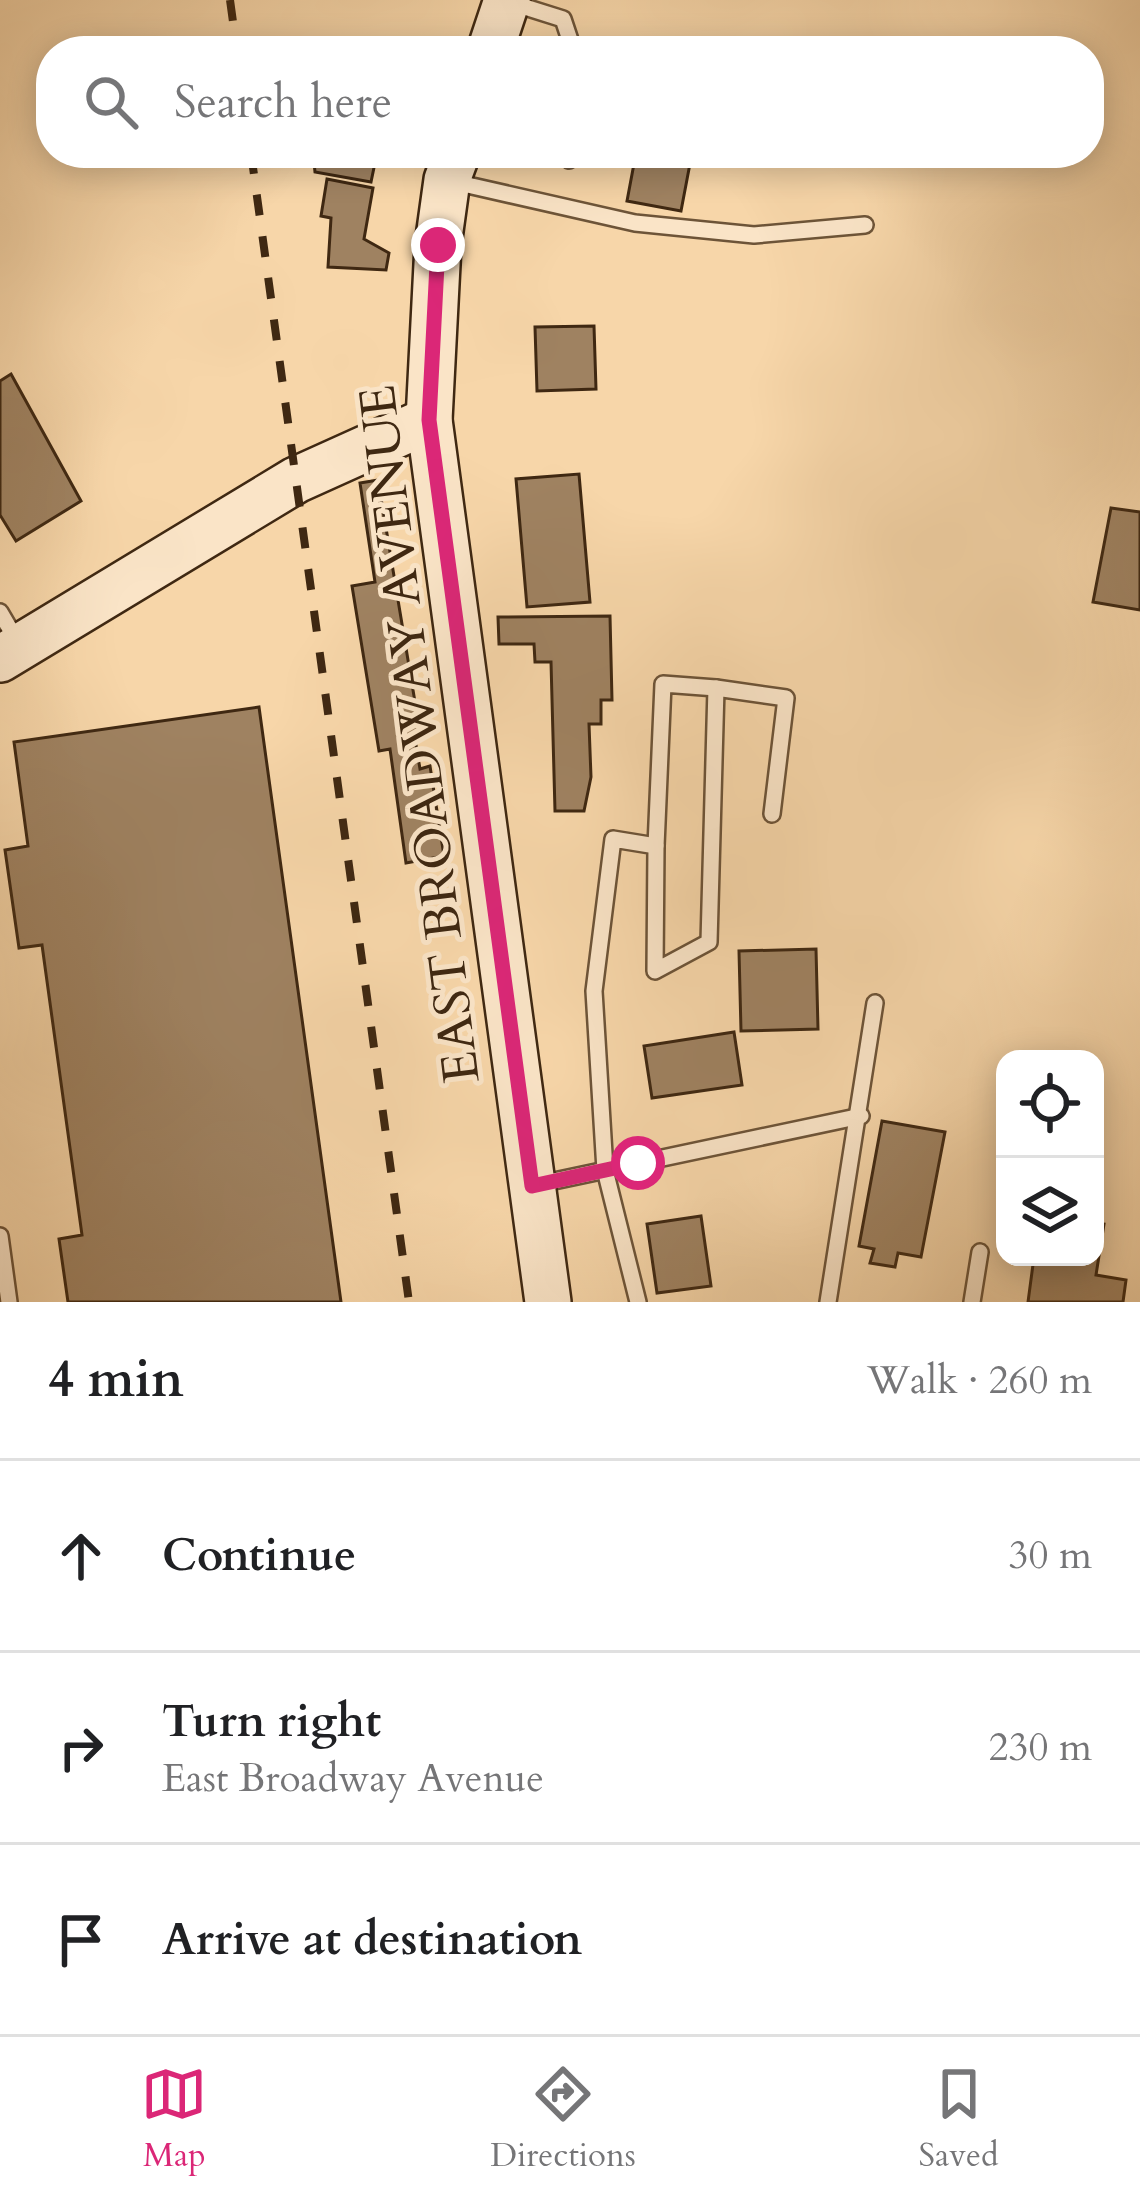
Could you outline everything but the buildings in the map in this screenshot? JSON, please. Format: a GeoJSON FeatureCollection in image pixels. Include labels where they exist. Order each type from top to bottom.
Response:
{"type":"FeatureCollection","features":[{"type":"Feature","properties":{"kind":"main road"},"geometry":{"type":"LineString","coordinates":[[495,36],[507,1]]}},
{"type":"Feature","properties":{"kind":"main road","name":"EAST BROADWAY AVENUE"},"geometry":{"type":"LineString","coordinates":[[452,168],[438,245],[429,420],[548,1302]]}},
{"type":"Feature","properties":{"kind":"main road"},"geometry":{"type":"LineString","coordinates":[[7,640],[296,480],[429,420]]}},
{"type":"Feature","properties":{"kind":"lane"},"geometry":{"type":"LineString","coordinates":[[507,1],[563,19],[569,36]]}},
{"type":"Feature","properties":{"kind":"lane"},"geometry":{"type":"LineString","coordinates":[[455,168],[635,223],[754,235],[865,225]]}},
{"type":"Feature","properties":{"kind":"lane"},"geometry":{"type":"LineString","coordinates":[[716,688],[709,942],[655,970],[663,684],[716,688],[786,698],[772,814]]}},
{"type":"Feature","properties":{"kind":"lane"},"geometry":{"type":"LineString","coordinates":[[638,1302],[605,1170],[594,991],[613,839],[656,846]]}},
{"type":"Feature","properties":{"kind":"lane"},"geometry":{"type":"LineString","coordinates":[[828,1302],[861,1116],[874,1003]]}},
{"type":"Feature","properties":{"kind":"lane"},"geometry":{"type":"LineString","coordinates":[[532,1186],[861,1116]]}},
{"type":"Feature","properties":{"kind":"lane"},"geometry":{"type":"LineString","coordinates":[[0,1237],[9,1302]]}},
{"type":"Feature","properties":{"kind":"lane"},"geometry":{"type":"LineString","coordinates":[[972,1302],[980,1252]]}},
{"type":"Feature","properties":{"kind":"railway"},"geometry":{"type":"LineString","coordinates":[[230,0],[235,36]]}},
{"type":"Feature","properties":{"kind":"railway"},"geometry":{"type":"LineString","coordinates":[[253,168],[409,1302]]}},
{"type":"Feature","properties":{"kind":"route"},"geometry":{"type":"LineString","coordinates":[[438,245],[429,420],[532,1186],[638,1163]]}}]}
